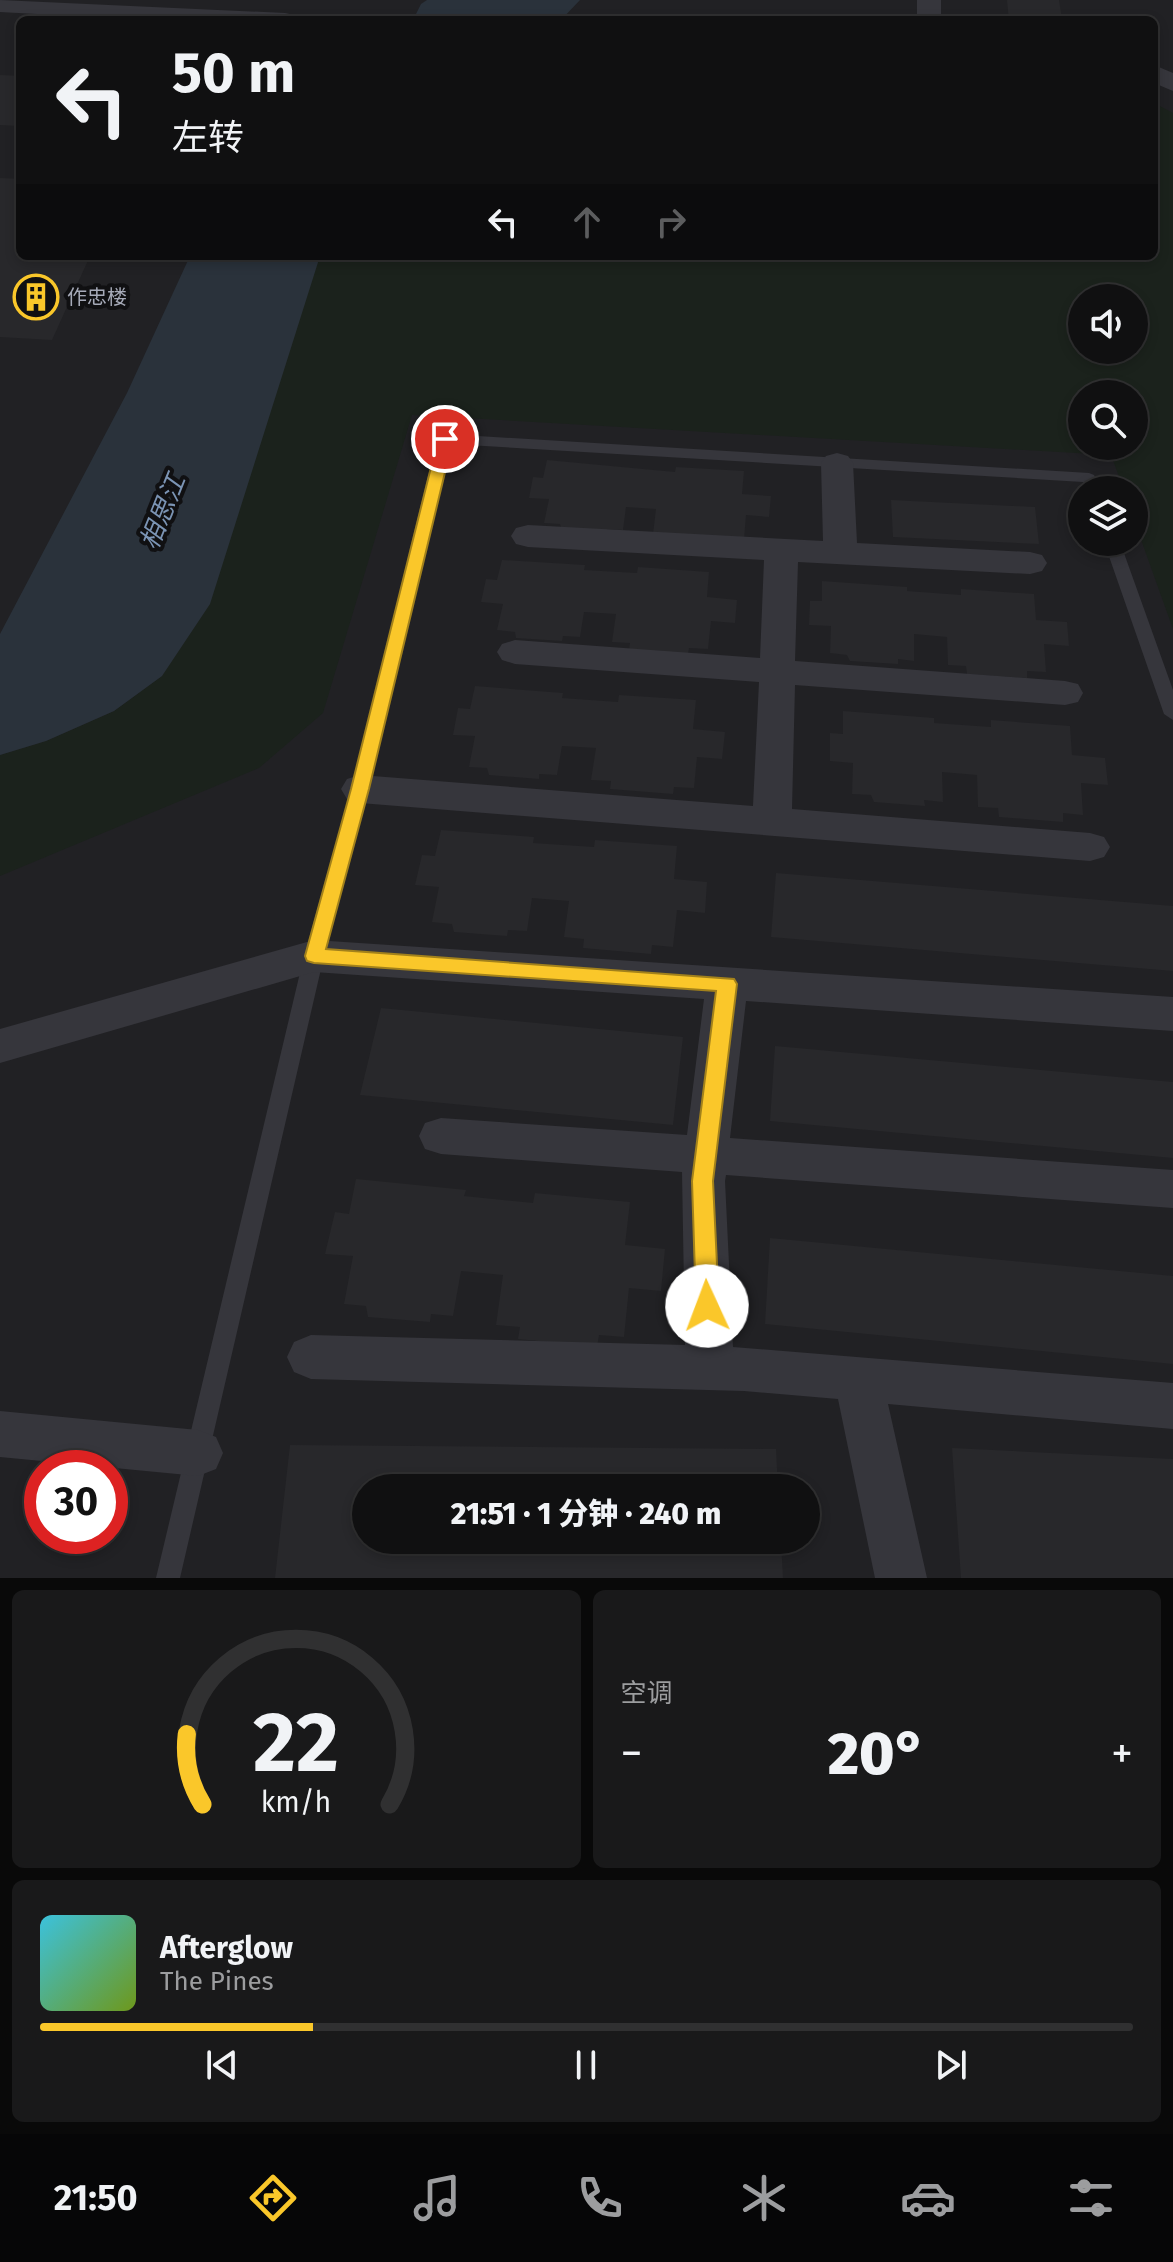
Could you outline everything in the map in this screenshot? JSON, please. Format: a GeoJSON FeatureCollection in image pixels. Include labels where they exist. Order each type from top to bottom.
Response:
{"type":"FeatureCollection","features":[{"type":"Feature","properties":{"kind":"street"},"geometry":{"type":"LineString","coordinates":[[0,5],[209,16]]}},
{"type":"Feature","properties":{"kind":"street"},"geometry":{"type":"LineString","coordinates":[[837,463],[840,553]]}},
{"type":"Feature","properties":{"kind":"street"},"geometry":{"type":"LineString","coordinates":[[528,536],[1030,563]]}},
{"type":"Feature","properties":{"kind":"street"},"geometry":{"type":"LineString","coordinates":[[772,822],[781,550]]}},
{"type":"Feature","properties":{"kind":"street"},"geometry":{"type":"LineString","coordinates":[[515,652],[1065,693]]}},
{"type":"Feature","properties":{"kind":"street"},"geometry":{"type":"LineString","coordinates":[[360,789],[1090,847]]}},
{"type":"Feature","properties":{"kind":"street"},"geometry":{"type":"LineString","coordinates":[[0,1046],[314,956],[1173,1014]]}},
{"type":"Feature","properties":{"kind":"street"},"geometry":{"type":"LineString","coordinates":[[710,1368],[703,1181],[727,984]]}},
{"type":"Feature","properties":{"kind":"street"},"geometry":{"type":"LineString","coordinates":[[441,1136],[1173,1189]]}},
{"type":"Feature","properties":{"kind":"street"},"geometry":{"type":"LineString","coordinates":[[311,1357],[710,1368],[1173,1406]]}},
{"type":"Feature","properties":{"kind":"street"},"geometry":{"type":"LineString","coordinates":[[858,1378],[901,1578]]}},
{"type":"Feature","properties":{"kind":"street"},"geometry":{"type":"LineString","coordinates":[[0,1434],[198,1453]]}},
{"type":"Feature","properties":{"kind":"lane"},"geometry":{"type":"LineString","coordinates":[[168,1578],[314,956],[360,789],[445,439],[1068,477]]}},
{"type":"Feature","properties":{"kind":"lane"},"geometry":{"type":"LineString","coordinates":[[1117,556],[1173,714]]}},
{"type":"Feature","properties":{"kind":"shaded area"},"geometry":{"type":"Polygon","coordinates":[[[0,0],[1173,0],[1173,1578],[0,1578],[0,0]]]}},
{"type":"Feature","properties":{"kind":"shaded area"},"geometry":{"type":"Polygon","coordinates":[[[1158,105],[1173,113],[1173,629],[1147,556],[1148,476],[1119,476],[1113,460],[1148,460],[1148,380],[1068,380],[1068,453],[412,415],[323,713],[259,768],[0,876],[0,755],[46,741],[114,711],[162,676],[318,260],[1158,260],[1158,105]]]}},
{"type":"Feature","properties":{"kind":"water"},"geometry":{"type":"Polygon","coordinates":[[[427,0],[580,0],[565,16],[415,16],[427,0]]]}},
{"type":"Feature","properties":{"kind":"water","name":"相思江"},"geometry":{"type":"Polygon","coordinates":[[[188,260],[319,260],[210,604],[162,676],[114,711],[46,741],[0,755],[0,634],[127,393],[188,260]]]}},
{"type":"Feature","properties":{"kind":"building"},"geometry":{"type":"Polygon","coordinates":[[[1007,0],[1059,0],[1061,16],[1009,16],[1007,0]]]}},
{"type":"Feature","properties":{"kind":"building"},"geometry":{"type":"Polygon","coordinates":[[[0,75],[16,76],[16,126],[0,125],[0,75]]]}},
{"type":"Feature","properties":{"kind":"building","name":"作忠楼"},"geometry":{"type":"Polygon","coordinates":[[[0,178],[16,179],[16,260],[88,260],[52,340],[0,337],[0,178]]]}},
{"type":"Feature","properties":{"kind":"building"},"geometry":{"type":"Polygon","coordinates":[[[547,460],[675,472],[676,467],[744,471],[742,494],[771,496],[769,517],[746,515],[744,540],[653,534],[656,509],[626,507],[623,530],[607,529],[606,533],[562,530],[560,524],[544,523],[549,499],[529,498],[533,477],[543,478],[547,460]]]}},
{"type":"Feature","properties":{"kind":"building"},"geometry":{"type":"Polygon","coordinates":[[[891,500],[1035,507],[1039,544],[893,537],[891,500]]]}},
{"type":"Feature","properties":{"kind":"building"},"geometry":{"type":"Polygon","coordinates":[[[502,560],[585,565],[584,570],[637,573],[638,567],[709,572],[707,597],[737,600],[735,623],[711,621],[708,649],[689,648],[688,654],[629,650],[630,643],[612,642],[616,614],[584,612],[580,637],[563,636],[562,641],[516,638],[515,632],[497,630],[503,604],[481,602],[486,579],[497,580],[502,560]]]}},
{"type":"Feature","properties":{"kind":"building"},"geometry":{"type":"Polygon","coordinates":[[[822,581],[907,587],[907,591],[961,595],[961,589],[1034,594],[1036,620],[1067,622],[1069,646],[1044,644],[1046,672],[1027,671],[1027,678],[967,674],[966,666],[948,665],[947,637],[914,634],[914,661],[898,659],[898,664],[850,661],[847,655],[830,653],[831,626],[809,625],[810,601],[822,601],[822,581]]]}},
{"type":"Feature","properties":{"kind":"building"},"geometry":{"type":"Polygon","coordinates":[[[475,686],[563,693],[562,698],[618,702],[619,695],[696,700],[693,729],[725,732],[722,759],[697,757],[694,788],[674,787],[673,794],[610,789],[611,781],[591,780],[596,748],[562,746],[557,775],[539,774],[539,779],[489,775],[487,768],[469,767],[475,736],[453,735],[458,708],[470,709],[475,686]]]}},
{"type":"Feature","properties":{"kind":"building"},"geometry":{"type":"Polygon","coordinates":[[[843,711],[934,718],[934,723],[991,727],[991,720],[1070,726],[1072,755],[1105,758],[1108,785],[1081,783],[1083,815],[1063,813],[1063,822],[999,817],[998,808],[978,807],[977,775],[942,772],[943,802],[924,800],[925,806],[874,802],[871,795],[852,794],[853,763],[830,761],[830,733],[843,734],[843,711]]]}},
{"type":"Feature","properties":{"kind":"building"},"geometry":{"type":"Polygon","coordinates":[[[441,830],[534,837],[533,843],[594,847],[595,840],[677,846],[674,879],[707,882],[705,913],[677,910],[673,947],[652,945],[651,954],[583,948],[584,939],[564,937],[569,901],[532,898],[527,931],[508,930],[507,936],[454,932],[452,924],[432,922],[439,887],[415,885],[422,855],[435,856],[441,830]]]}},
{"type":"Feature","properties":{"kind":"building"},"geometry":{"type":"Polygon","coordinates":[[[776,873],[1173,906],[1173,971],[771,937],[776,873]]]}},
{"type":"Feature","properties":{"kind":"building"},"geometry":{"type":"Polygon","coordinates":[[[381,1008],[683,1037],[673,1125],[360,1095],[381,1008]]]}},
{"type":"Feature","properties":{"kind":"building"},"geometry":{"type":"Polygon","coordinates":[[[775,1046],[1173,1082],[1173,1158],[770,1121],[775,1046]]]}},
{"type":"Feature","properties":{"kind":"building"},"geometry":{"type":"Polygon","coordinates":[[[356,1179],[466,1190],[464,1196],[533,1203],[535,1193],[630,1202],[625,1245],[665,1249],[661,1291],[629,1288],[624,1337],[599,1335],[597,1347],[518,1339],[520,1327],[496,1325],[503,1275],[461,1271],[453,1316],[431,1314],[430,1322],[368,1317],[366,1306],[344,1304],[353,1256],[325,1254],[335,1212],[349,1214],[356,1179]]]}},
{"type":"Feature","properties":{"kind":"building"},"geometry":{"type":"Polygon","coordinates":[[[770,1238],[1173,1276],[1173,1364],[765,1324],[770,1238]]]}},
{"type":"Feature","properties":{"kind":"building"},"geometry":{"type":"Polygon","coordinates":[[[290,1445],[776,1449],[777,1474],[352,1474],[352,1554],[782,1554],[783,1578],[275,1578],[290,1445]]]}},
{"type":"Feature","properties":{"kind":"building"},"geometry":{"type":"Polygon","coordinates":[[[952,1448],[1173,1459],[1173,1578],[961,1578],[952,1448]]]}},
{"type":"Feature","properties":{"kind":"place","name":"作忠楼"},"geometry":{"type":"Point","coordinates":[36,297]}},
{"type":"Feature","properties":{"kind":"route"},"geometry":{"type":"LineString","coordinates":[[445,439],[360,789],[314,956],[727,984],[703,1181],[707,1306]]}}]}
